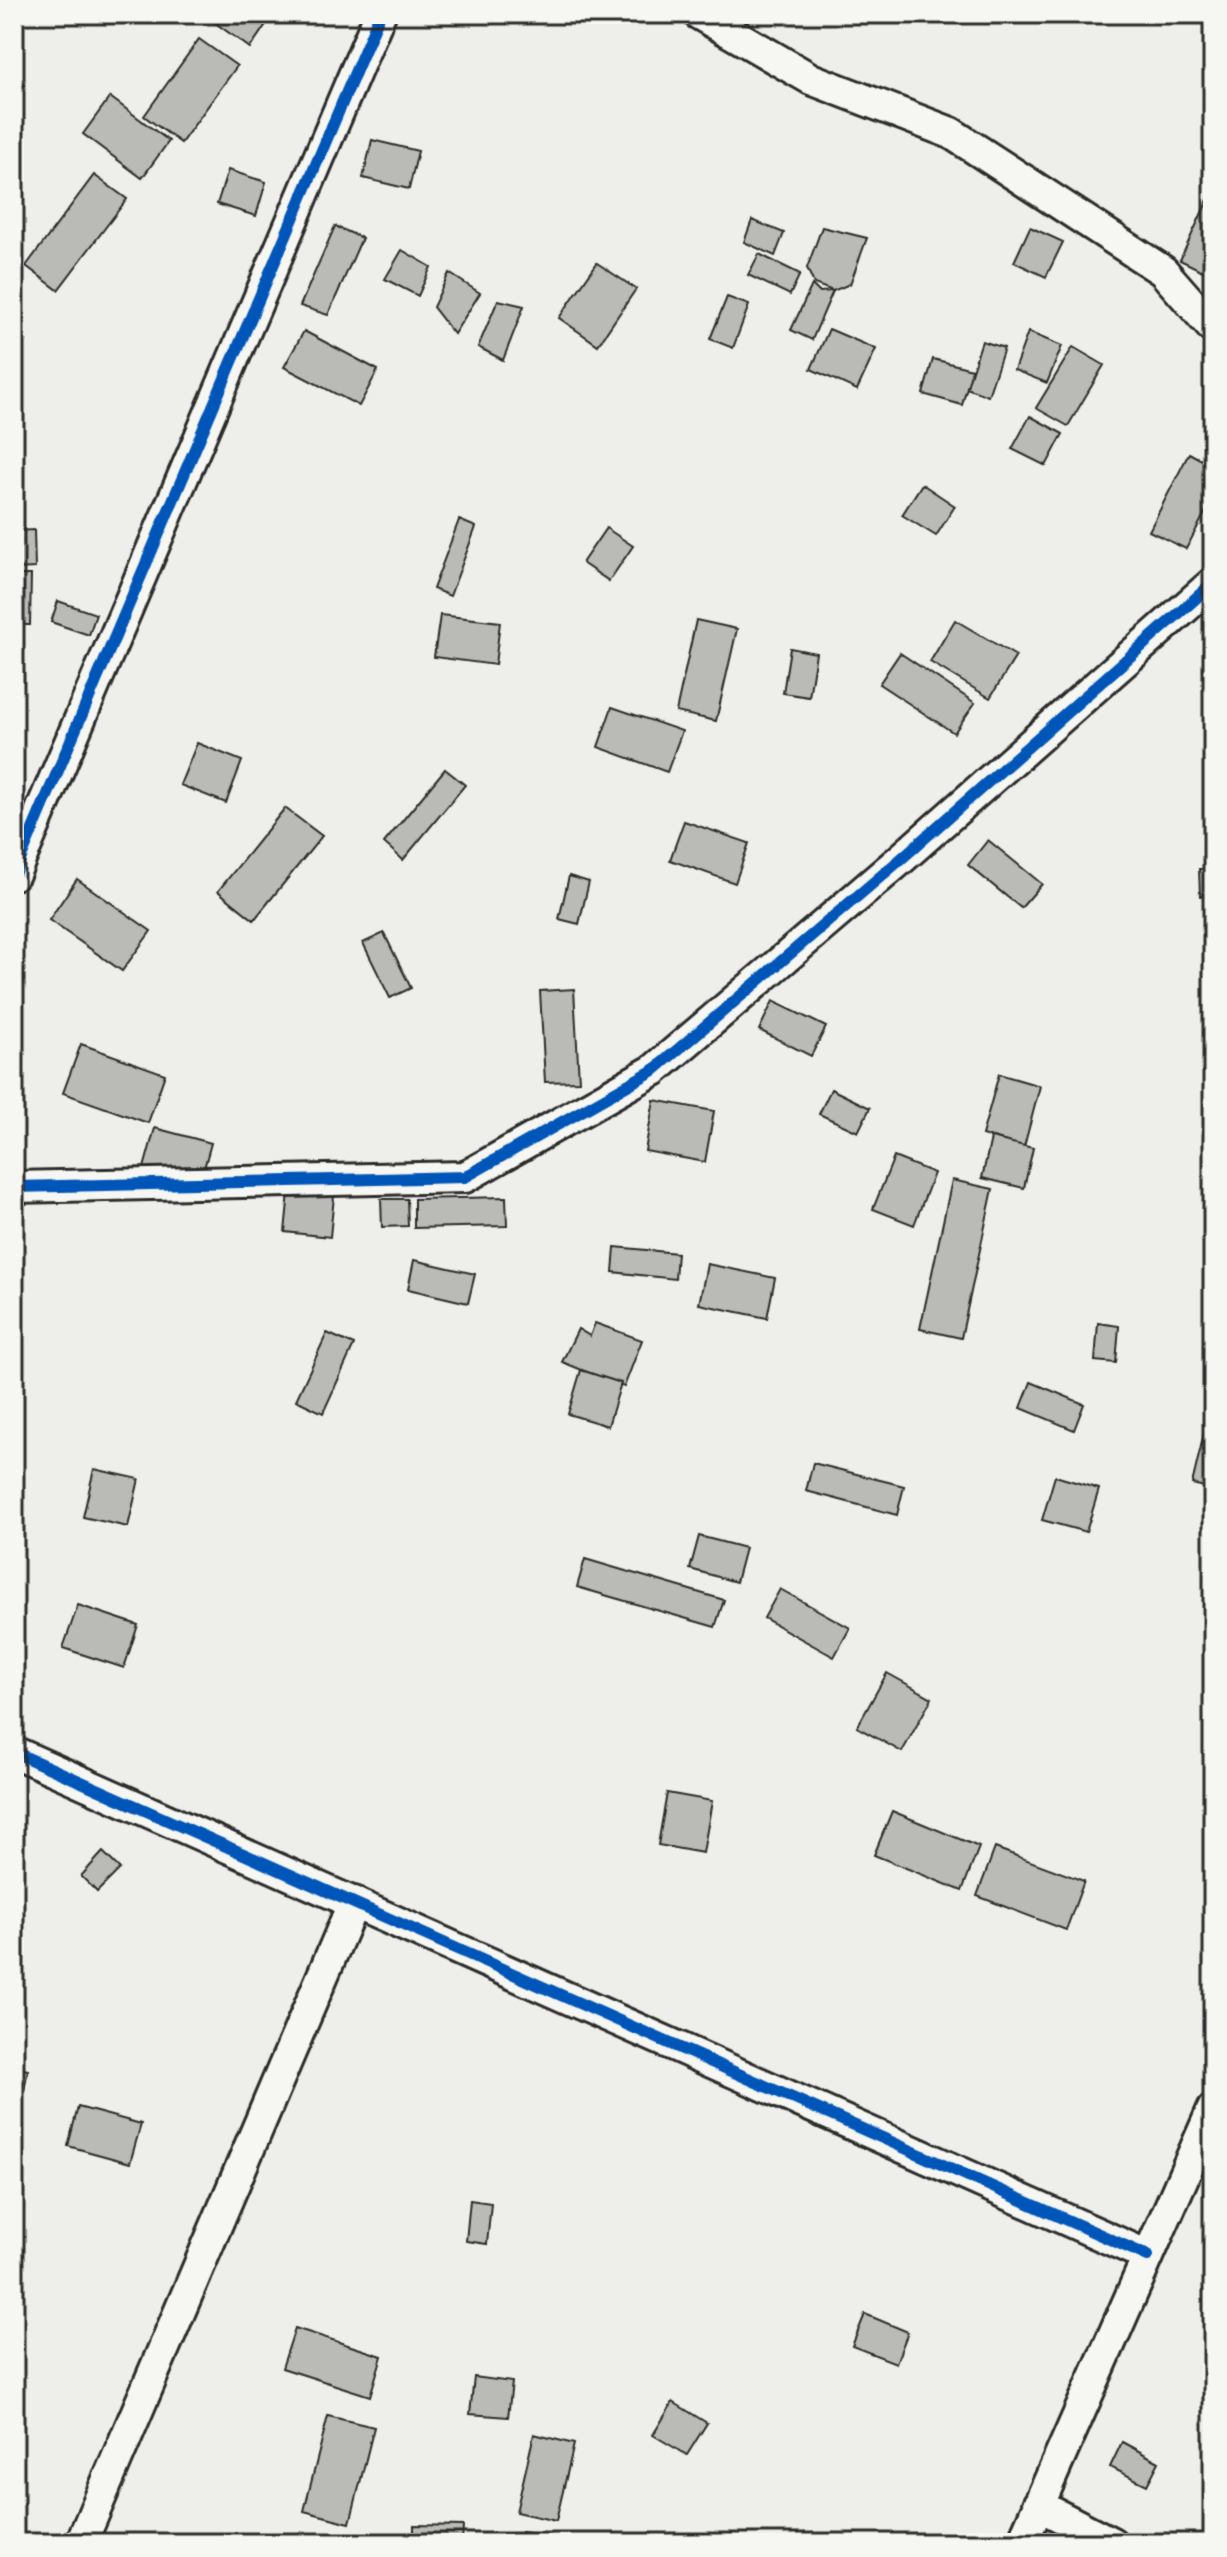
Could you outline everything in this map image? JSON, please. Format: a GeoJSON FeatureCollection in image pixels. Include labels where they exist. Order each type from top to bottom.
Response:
{"type":"FeatureCollection","features":[{"type":"Feature","properties":{"kind":"street"},"geometry":{"type":"LineString","coordinates":[[14,874],[380,14]]}},
{"type":"Feature","properties":{"kind":"street"},"geometry":{"type":"LineString","coordinates":[[699,14],[811,79],[951,133],[1163,271],[1213,328]]}},
{"type":"Feature","properties":{"kind":"street"},"geometry":{"type":"LineString","coordinates":[[14,1187],[465,1177],[654,1070],[901,859],[1213,583]]}},
{"type":"Feature","properties":{"kind":"street"},"geometry":{"type":"LineString","coordinates":[[14,1752],[1148,2256]]}},
{"type":"Feature","properties":{"kind":"street"},"geometry":{"type":"LineString","coordinates":[[81,2543],[354,1902]]}},
{"type":"Feature","properties":{"kind":"street"},"geometry":{"type":"LineString","coordinates":[[1022,2543],[1213,2109]]}},
{"type":"Feature","properties":{"kind":"street"},"geometry":{"type":"LineString","coordinates":[[1038,2505],[1112,2543]]}},
{"type":"Feature","properties":{"kind":"building"},"geometry":{"type":"Polygon","coordinates":[[[203,14],[273,14],[250,48],[203,14]]]}},
{"type":"Feature","properties":{"kind":"building"},"geometry":{"type":"Polygon","coordinates":[[[199,39],[237,66],[181,143],[144,116],[199,39]]]}},
{"type":"Feature","properties":{"kind":"building"},"geometry":{"type":"Polygon","coordinates":[[[110,97],[169,141],[142,178],[83,134],[110,97]]]}},
{"type":"Feature","properties":{"kind":"building"},"geometry":{"type":"Polygon","coordinates":[[[372,140],[418,151],[409,189],[363,178],[372,140]]]}},
{"type":"Feature","properties":{"kind":"building"},"geometry":{"type":"Polygon","coordinates":[[[228,170],[266,182],[256,216],[217,204],[228,170]]]}},
{"type":"Feature","properties":{"kind":"building"},"geometry":{"type":"Polygon","coordinates":[[[94,175],[127,199],[58,290],[26,266],[94,175]]]}},
{"type":"Feature","properties":{"kind":"building"},"geometry":{"type":"Polygon","coordinates":[[[1213,189],[1213,272],[1211,275],[1180,260],[1213,189]]]}},
{"type":"Feature","properties":{"kind":"building"},"geometry":{"type":"Polygon","coordinates":[[[752,220],[784,233],[775,256],[744,242],[752,220]]]}},
{"type":"Feature","properties":{"kind":"building"},"geometry":{"type":"Polygon","coordinates":[[[335,226],[362,238],[328,315],[300,306],[335,226]]]}},
{"type":"Feature","properties":{"kind":"building"},"geometry":{"type":"Polygon","coordinates":[[[822,227],[867,238],[850,284],[833,291],[814,284],[807,268],[822,227]]]}},
{"type":"Feature","properties":{"kind":"building"},"geometry":{"type":"Polygon","coordinates":[[[1030,227],[1063,242],[1046,277],[1014,262],[1030,227]]]}},
{"type":"Feature","properties":{"kind":"building"},"geometry":{"type":"Polygon","coordinates":[[[402,250],[431,267],[418,296],[385,279],[402,250]]]}},
{"type":"Feature","properties":{"kind":"building"},"geometry":{"type":"Polygon","coordinates":[[[759,254],[800,274],[790,295],[748,275],[759,254]]]}},
{"type":"Feature","properties":{"kind":"building"},"geometry":{"type":"Polygon","coordinates":[[[597,263],[636,289],[598,345],[559,318],[597,263]]]}},
{"type":"Feature","properties":{"kind":"building"},"geometry":{"type":"Polygon","coordinates":[[[449,273],[480,293],[454,334],[433,307],[449,273]]]}},
{"type":"Feature","properties":{"kind":"building"},"geometry":{"type":"Polygon","coordinates":[[[812,285],[819,292],[833,291],[812,340],[791,330],[812,285]]]}},
{"type":"Feature","properties":{"kind":"building"},"geometry":{"type":"Polygon","coordinates":[[[727,297],[749,305],[733,348],[710,339],[727,297]]]}},
{"type":"Feature","properties":{"kind":"building"},"geometry":{"type":"Polygon","coordinates":[[[498,300],[524,306],[503,360],[478,347],[498,300]]]}},
{"type":"Feature","properties":{"kind":"building"},"geometry":{"type":"Polygon","coordinates":[[[14,308],[23,308],[25,341],[14,342],[14,308]]]}},
{"type":"Feature","properties":{"kind":"building"},"geometry":{"type":"Polygon","coordinates":[[[829,329],[876,349],[857,390],[811,369],[829,329]]]}},
{"type":"Feature","properties":{"kind":"building"},"geometry":{"type":"Polygon","coordinates":[[[304,331],[378,370],[359,406],[284,367],[304,331]]]}},
{"type":"Feature","properties":{"kind":"building"},"geometry":{"type":"Polygon","coordinates":[[[1028,332],[1062,346],[1047,383],[1014,370],[1028,332]]]}},
{"type":"Feature","properties":{"kind":"building"},"geometry":{"type":"Polygon","coordinates":[[[982,341],[1004,348],[988,396],[966,388],[982,341]]]}},
{"type":"Feature","properties":{"kind":"building"},"geometry":{"type":"Polygon","coordinates":[[[1073,347],[1104,365],[1068,426],[1036,408],[1073,347]]]}},
{"type":"Feature","properties":{"kind":"building"},"geometry":{"type":"Polygon","coordinates":[[[933,359],[972,369],[962,405],[923,394],[933,359]]]}},
{"type":"Feature","properties":{"kind":"building"},"geometry":{"type":"Polygon","coordinates":[[[1030,416],[1063,434],[1046,466],[1012,449],[1030,416]]]}},
{"type":"Feature","properties":{"kind":"building"},"geometry":{"type":"Polygon","coordinates":[[[1189,453],[1213,466],[1213,498],[1186,549],[1149,531],[1189,453]]]}},
{"type":"Feature","properties":{"kind":"building"},"geometry":{"type":"Polygon","coordinates":[[[922,484],[955,506],[936,536],[902,515],[922,484]]]}},
{"type":"Feature","properties":{"kind":"building"},"geometry":{"type":"Polygon","coordinates":[[[459,520],[476,527],[450,596],[433,589],[459,520]]]}},
{"type":"Feature","properties":{"kind":"building"},"geometry":{"type":"Polygon","coordinates":[[[606,528],[633,546],[609,581],[582,563],[606,528]]]}},
{"type":"Feature","properties":{"kind":"building"},"geometry":{"type":"Polygon","coordinates":[[[34,530],[35,568],[14,569],[14,531],[34,530]]]}},
{"type":"Feature","properties":{"kind":"building"},"geometry":{"type":"Polygon","coordinates":[[[14,575],[31,575],[30,625],[14,625],[14,575]]]}},
{"type":"Feature","properties":{"kind":"building"},"geometry":{"type":"Polygon","coordinates":[[[58,601],[96,614],[89,635],[51,622],[58,601]]]}},
{"type":"Feature","properties":{"kind":"building"},"geometry":{"type":"Polygon","coordinates":[[[440,615],[500,622],[495,665],[434,657],[440,615]]]}},
{"type":"Feature","properties":{"kind":"building"},"geometry":{"type":"Polygon","coordinates":[[[696,620],[737,629],[716,721],[676,712],[696,620]]]}},
{"type":"Feature","properties":{"kind":"building"},"geometry":{"type":"Polygon","coordinates":[[[955,620],[1016,656],[990,698],[930,662],[955,620]]]}},
{"type":"Feature","properties":{"kind":"building"},"geometry":{"type":"Polygon","coordinates":[[[790,648],[816,653],[809,697],[783,693],[790,648]]]}},
{"type":"Feature","properties":{"kind":"building"},"geometry":{"type":"Polygon","coordinates":[[[900,653],[975,703],[954,733],[879,684],[900,653]]]}},
{"type":"Feature","properties":{"kind":"building"},"geometry":{"type":"Polygon","coordinates":[[[612,707],[682,731],[667,772],[598,747],[612,707]]]}},
{"type":"Feature","properties":{"kind":"building"},"geometry":{"type":"Polygon","coordinates":[[[197,743],[242,761],[226,803],[180,785],[197,743]]]}},
{"type":"Feature","properties":{"kind":"building"},"geometry":{"type":"Polygon","coordinates":[[[445,769],[465,785],[403,860],[384,843],[445,769]]]}},
{"type":"Feature","properties":{"kind":"building"},"geometry":{"type":"Polygon","coordinates":[[[285,808],[322,836],[254,920],[218,891],[285,808]]]}},
{"type":"Feature","properties":{"kind":"building"},"geometry":{"type":"Polygon","coordinates":[[[684,821],[749,843],[735,883],[670,860],[684,821]]]}},
{"type":"Feature","properties":{"kind":"building"},"geometry":{"type":"Polygon","coordinates":[[[988,840],[1042,884],[1021,908],[968,865],[988,840]]]}},
{"type":"Feature","properties":{"kind":"building"},"geometry":{"type":"Polygon","coordinates":[[[1199,869],[1213,869],[1213,895],[1200,896],[1199,869]]]}},
{"type":"Feature","properties":{"kind":"building"},"geometry":{"type":"Polygon","coordinates":[[[569,876],[589,882],[579,924],[559,919],[569,876]]]}},
{"type":"Feature","properties":{"kind":"building"},"geometry":{"type":"Polygon","coordinates":[[[77,879],[151,931],[122,971],[49,920],[77,879]]]}},
{"type":"Feature","properties":{"kind":"building"},"geometry":{"type":"Polygon","coordinates":[[[384,933],[411,988],[390,998],[363,943],[384,933]]]}},
{"type":"Feature","properties":{"kind":"building"},"geometry":{"type":"Polygon","coordinates":[[[574,989],[579,1081],[545,1082],[540,991],[574,989]]]}},
{"type":"Feature","properties":{"kind":"building"},"geometry":{"type":"Polygon","coordinates":[[[773,1001],[826,1027],[811,1056],[759,1030],[773,1001]]]}},
{"type":"Feature","properties":{"kind":"building"},"geometry":{"type":"Polygon","coordinates":[[[81,1044],[165,1074],[148,1123],[63,1093],[81,1044]]]}},
{"type":"Feature","properties":{"kind":"building"},"geometry":{"type":"Polygon","coordinates":[[[999,1074],[1040,1086],[1024,1147],[982,1135],[999,1074]]]}},
{"type":"Feature","properties":{"kind":"building"},"geometry":{"type":"Polygon","coordinates":[[[831,1089],[870,1108],[858,1132],[819,1114],[831,1089]]]}},
{"type":"Feature","properties":{"kind":"building"},"geometry":{"type":"Polygon","coordinates":[[[654,1100],[714,1111],[705,1162],[645,1151],[654,1100]]]}},
{"type":"Feature","properties":{"kind":"building"},"geometry":{"type":"Polygon","coordinates":[[[155,1128],[211,1143],[200,1183],[144,1168],[155,1128]]]}},
{"type":"Feature","properties":{"kind":"building"},"geometry":{"type":"Polygon","coordinates":[[[991,1138],[1033,1148],[1024,1188],[982,1178],[991,1138]]]}},
{"type":"Feature","properties":{"kind":"building"},"geometry":{"type":"Polygon","coordinates":[[[894,1157],[934,1173],[914,1225],[873,1209],[894,1157]]]}},
{"type":"Feature","properties":{"kind":"building"},"geometry":{"type":"Polygon","coordinates":[[[952,1180],[993,1189],[961,1338],[920,1329],[952,1180]]]}},
{"type":"Feature","properties":{"kind":"building"},"geometry":{"type":"Polygon","coordinates":[[[289,1192],[334,1196],[330,1237],[285,1232],[289,1192]]]}},
{"type":"Feature","properties":{"kind":"building"},"geometry":{"type":"Polygon","coordinates":[[[506,1197],[507,1226],[414,1228],[414,1199],[506,1197]]]}},
{"type":"Feature","properties":{"kind":"building"},"geometry":{"type":"Polygon","coordinates":[[[381,1199],[407,1199],[408,1226],[382,1227],[381,1199]]]}},
{"type":"Feature","properties":{"kind":"building"},"geometry":{"type":"Polygon","coordinates":[[[615,1247],[677,1253],[675,1279],[613,1272],[615,1247]]]}},
{"type":"Feature","properties":{"kind":"building"},"geometry":{"type":"Polygon","coordinates":[[[414,1260],[475,1274],[468,1303],[408,1289],[414,1260]]]}},
{"type":"Feature","properties":{"kind":"building"},"geometry":{"type":"Polygon","coordinates":[[[707,1264],[775,1278],[767,1318],[699,1304],[707,1264]]]}},
{"type":"Feature","properties":{"kind":"building"},"geometry":{"type":"Polygon","coordinates":[[[595,1323],[642,1340],[624,1387],[562,1362],[578,1329],[590,1336],[595,1323]]]}},
{"type":"Feature","properties":{"kind":"building"},"geometry":{"type":"Polygon","coordinates":[[[1098,1323],[1119,1326],[1116,1363],[1095,1361],[1098,1323]]]}},
{"type":"Feature","properties":{"kind":"building"},"geometry":{"type":"Polygon","coordinates":[[[327,1333],[354,1345],[323,1413],[296,1400],[327,1333]]]}},
{"type":"Feature","properties":{"kind":"building"},"geometry":{"type":"Polygon","coordinates":[[[581,1370],[621,1383],[608,1426],[568,1414],[581,1370]]]}},
{"type":"Feature","properties":{"kind":"building"},"geometry":{"type":"Polygon","coordinates":[[[1031,1382],[1084,1404],[1074,1430],[1021,1408],[1031,1382]]]}},
{"type":"Feature","properties":{"kind":"building"},"geometry":{"type":"Polygon","coordinates":[[[1213,1400],[1213,1489],[1192,1484],[1213,1400]]]}},
{"type":"Feature","properties":{"kind":"building"},"geometry":{"type":"Polygon","coordinates":[[[813,1463],[904,1486],[897,1515],[806,1491],[813,1463]]]}},
{"type":"Feature","properties":{"kind":"building"},"geometry":{"type":"Polygon","coordinates":[[[94,1469],[139,1479],[128,1527],[83,1517],[94,1469]]]}},
{"type":"Feature","properties":{"kind":"building"},"geometry":{"type":"Polygon","coordinates":[[[1055,1476],[1099,1489],[1086,1532],[1042,1520],[1055,1476]]]}},
{"type":"Feature","properties":{"kind":"building"},"geometry":{"type":"Polygon","coordinates":[[[699,1536],[745,1548],[736,1582],[690,1569],[699,1536]]]}},
{"type":"Feature","properties":{"kind":"building"},"geometry":{"type":"Polygon","coordinates":[[[585,1559],[724,1600],[715,1627],[577,1587],[585,1559]]]}},
{"type":"Feature","properties":{"kind":"building"},"geometry":{"type":"Polygon","coordinates":[[[780,1589],[850,1628],[834,1657],[764,1618],[780,1589]]]}},
{"type":"Feature","properties":{"kind":"building"},"geometry":{"type":"Polygon","coordinates":[[[78,1605],[138,1625],[124,1668],[63,1648],[78,1605]]]}},
{"type":"Feature","properties":{"kind":"building"},"geometry":{"type":"Polygon","coordinates":[[[887,1673],[932,1698],[902,1752],[857,1727],[887,1673]]]}},
{"type":"Feature","properties":{"kind":"building"},"geometry":{"type":"Polygon","coordinates":[[[667,1793],[712,1801],[703,1853],[658,1845],[667,1793]]]}},
{"type":"Feature","properties":{"kind":"building"},"geometry":{"type":"Polygon","coordinates":[[[892,1811],[979,1847],[962,1891],[874,1855],[892,1811]]]}},
{"type":"Feature","properties":{"kind":"building"},"geometry":{"type":"Polygon","coordinates":[[[995,1848],[1084,1881],[1066,1930],[977,1896],[995,1848]]]}},
{"type":"Feature","properties":{"kind":"building"},"geometry":{"type":"Polygon","coordinates":[[[103,1852],[120,1869],[97,1892],[81,1876],[103,1852]]]}},
{"type":"Feature","properties":{"kind":"building"},"geometry":{"type":"Polygon","coordinates":[[[14,2067],[28,2070],[20,2109],[14,2108],[14,2067]]]}},
{"type":"Feature","properties":{"kind":"building"},"geometry":{"type":"Polygon","coordinates":[[[78,2107],[141,2124],[130,2163],[68,2146],[78,2107]]]}},
{"type":"Feature","properties":{"kind":"building"},"geometry":{"type":"Polygon","coordinates":[[[470,2200],[491,2203],[487,2244],[466,2241],[470,2200]]]}},
{"type":"Feature","properties":{"kind":"building"},"geometry":{"type":"Polygon","coordinates":[[[865,2314],[908,2332],[896,2363],[852,2346],[865,2314]]]}},
{"type":"Feature","properties":{"kind":"building"},"geometry":{"type":"Polygon","coordinates":[[[295,2328],[382,2356],[370,2396],[282,2368],[295,2328]]]}},
{"type":"Feature","properties":{"kind":"building"},"geometry":{"type":"Polygon","coordinates":[[[474,2377],[512,2382],[508,2417],[470,2414],[474,2377]]]}},
{"type":"Feature","properties":{"kind":"building"},"geometry":{"type":"Polygon","coordinates":[[[673,2402],[707,2423],[687,2455],[653,2435],[673,2402]]]}},
{"type":"Feature","properties":{"kind":"building"},"geometry":{"type":"Polygon","coordinates":[[[328,2416],[374,2427],[350,2523],[304,2511],[328,2416]]]}},
{"type":"Feature","properties":{"kind":"building"},"geometry":{"type":"Polygon","coordinates":[[[534,2434],[574,2444],[556,2521],[516,2512],[534,2434]]]}},
{"type":"Feature","properties":{"kind":"building"},"geometry":{"type":"Polygon","coordinates":[[[1122,2442],[1159,2462],[1147,2485],[1110,2467],[1122,2442]]]}},
{"type":"Feature","properties":{"kind":"building"},"geometry":{"type":"Polygon","coordinates":[[[414,2525],[463,2526],[462,2543],[414,2543],[414,2525]]]}},
{"type":"Feature","properties":{"kind":"building"},"geometry":{"type":"Polygon","coordinates":[[[521,2532],[552,2536],[551,2543],[520,2543],[521,2532]]]}},
{"type":"Feature","properties":{"kind":"cycle path"},"geometry":{"type":"LineString","coordinates":[[14,874],[380,14]]}},
{"type":"Feature","properties":{"kind":"cycle path"},"geometry":{"type":"LineString","coordinates":[[14,1187],[465,1177],[654,1070],[901,859],[1213,583]]}},
{"type":"Feature","properties":{"kind":"cycle path"},"geometry":{"type":"LineString","coordinates":[[14,1752],[1148,2256]]}}]}
